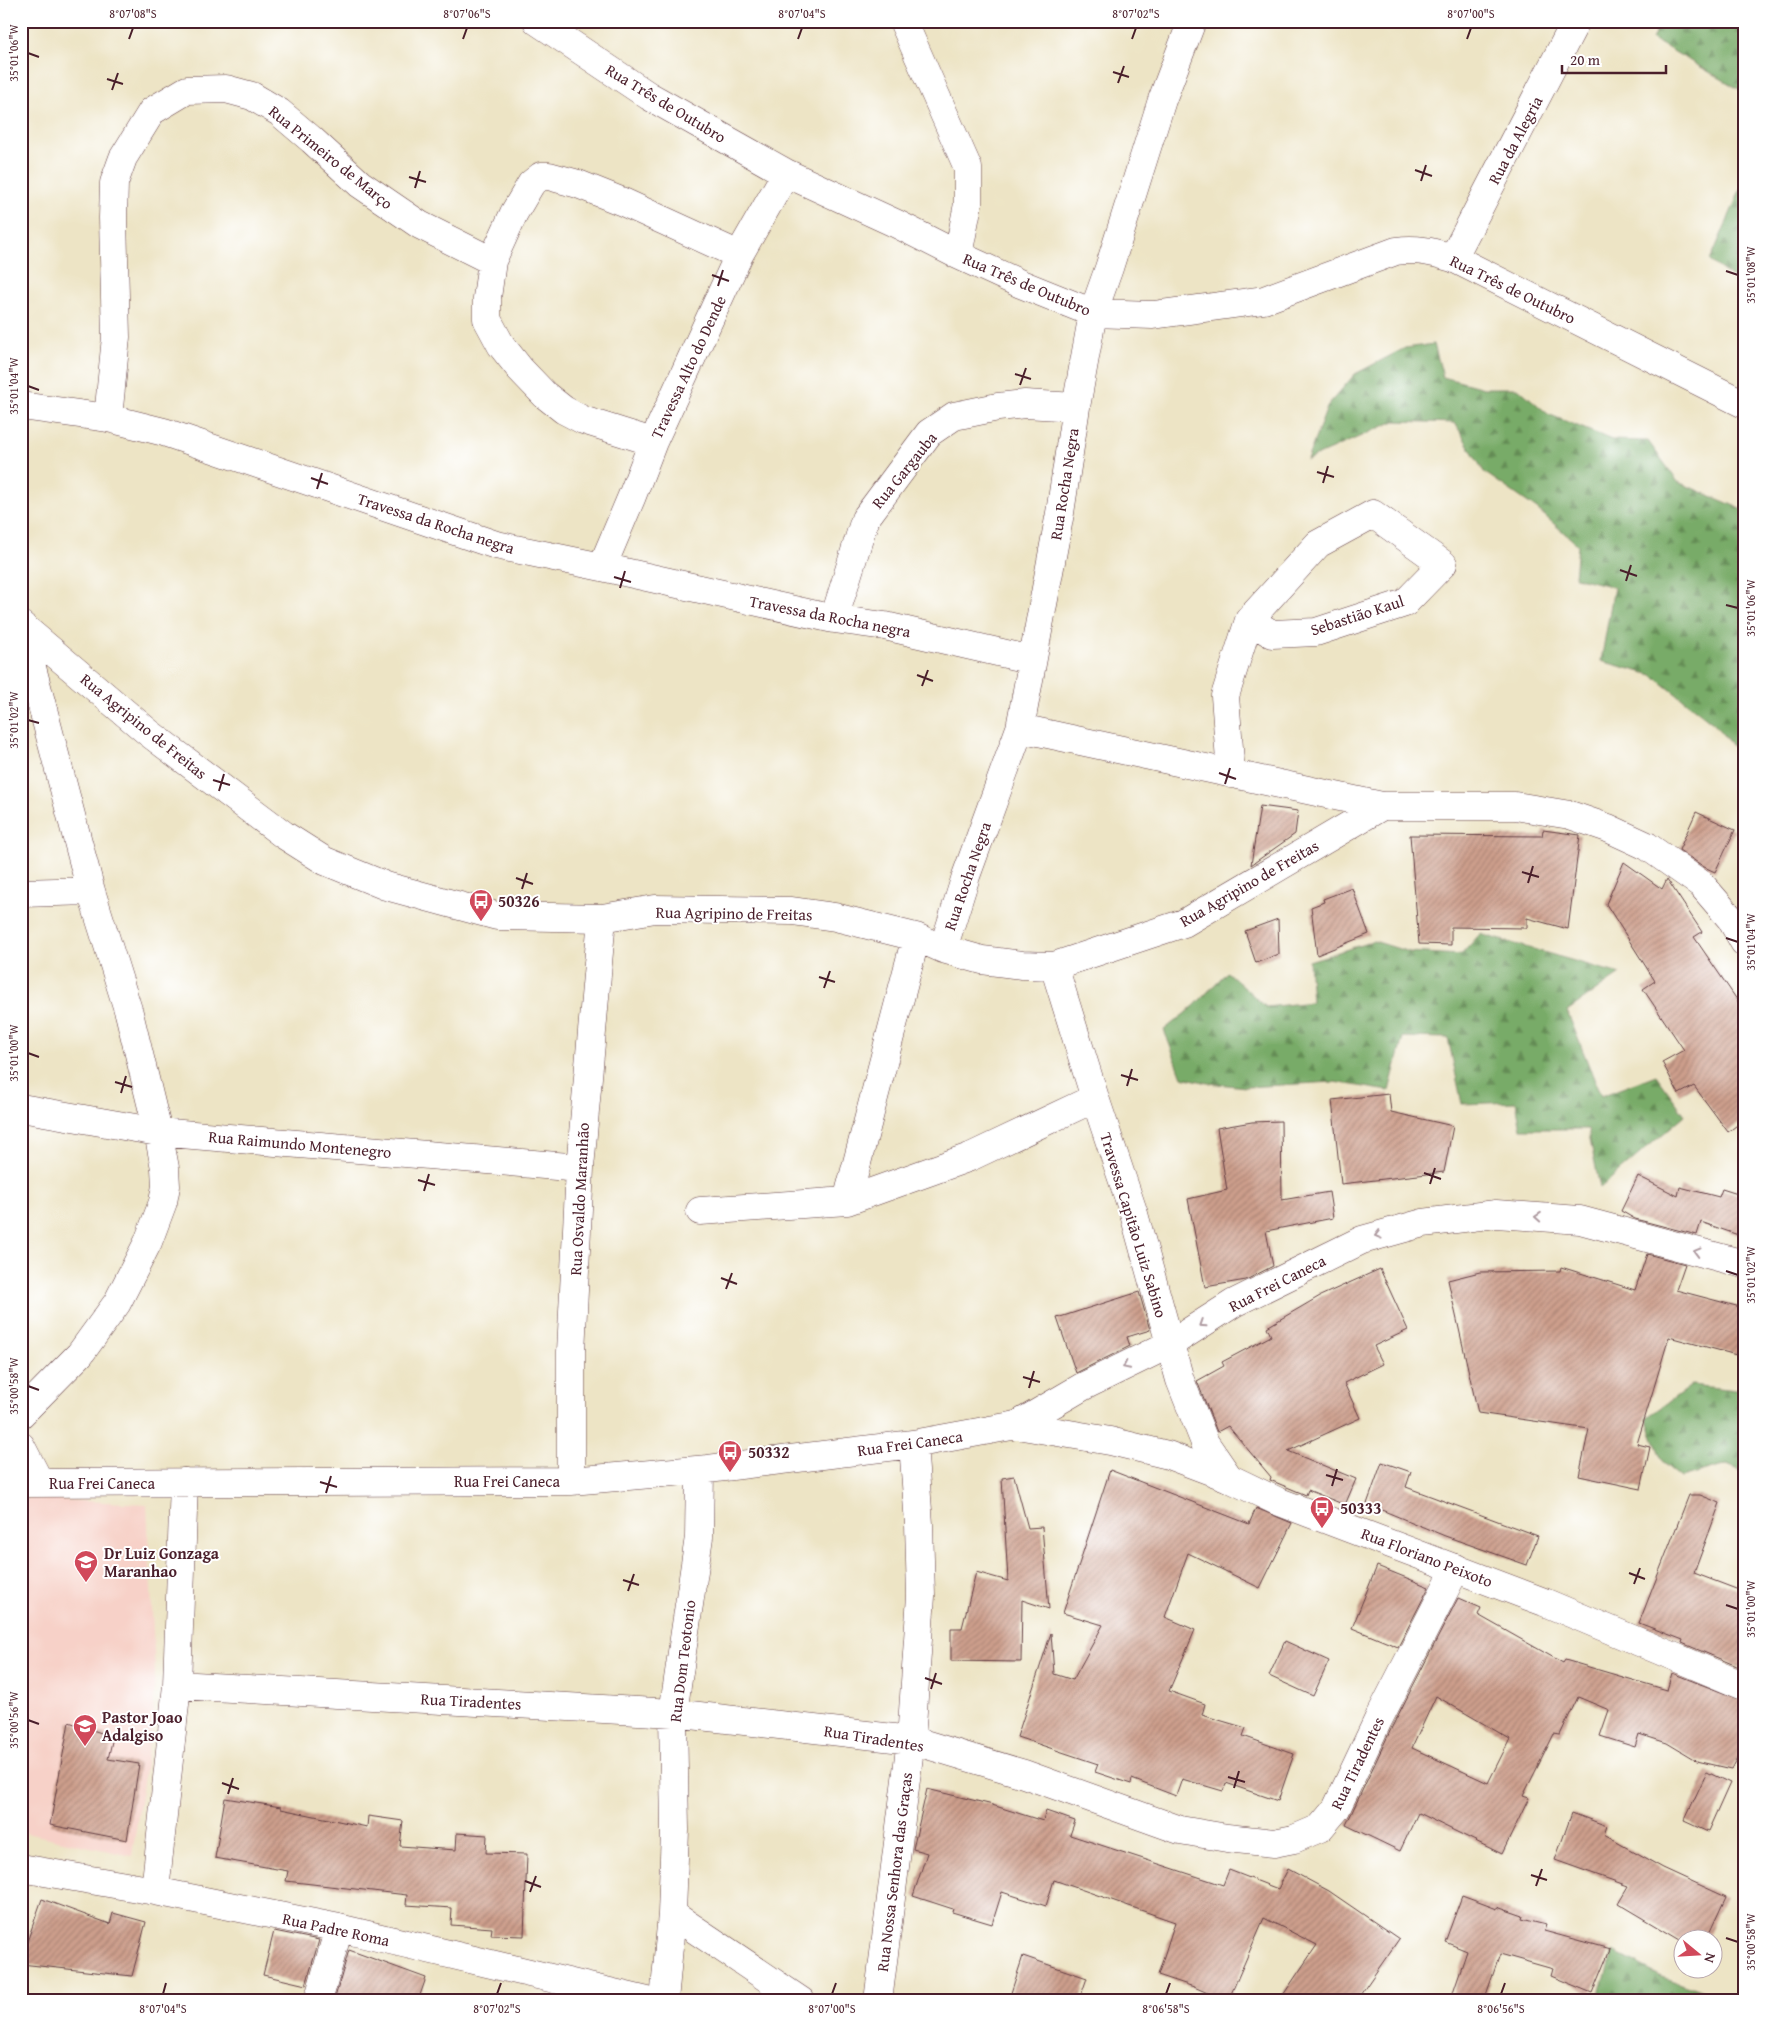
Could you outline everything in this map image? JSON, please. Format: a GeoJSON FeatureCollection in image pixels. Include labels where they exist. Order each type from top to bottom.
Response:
{"type":"FeatureCollection","features":[{"type":"Feature","properties":{"kind":"street","name":"Rua Três de Outubro"},"geometry":{"type":"LineString","coordinates":[[537,21],[649,96],[786,173],[1021,284],[1093,313],[1153,316],[1264,300],[1396,251],[1426,250],[1453,258],[1744,404]]}},
{"type":"Feature","properties":{"kind":"street"},"geometry":{"type":"LineString","coordinates":[[903,21],[968,168],[968,204],[958,255]]}},
{"type":"Feature","properties":{"kind":"street","name":"Rua Rocha Negra"},"geometry":{"type":"LineString","coordinates":[[943,949],[966,876],[1020,728],[1060,513],[1093,313],[1162,100],[1192,21]]}},
{"type":"Feature","properties":{"kind":"street","name":"Rua da Alegria"},"geometry":{"type":"LineString","coordinates":[[1453,258],[1576,21]]}},
{"type":"Feature","properties":{"kind":"street","name":"Rua Primeiro de Março"},"geometry":{"type":"LineString","coordinates":[[108,418],[116,337],[114,183],[123,158],[152,111],[188,90],[226,89],[252,96],[279,112],[360,184],[420,226],[492,261]]}},
{"type":"Feature","properties":{"kind":"street","name":"Travessa Alto do Dende"},"geometry":{"type":"LineString","coordinates":[[602,567],[653,442],[739,255],[786,173]]}},
{"type":"Feature","properties":{"kind":"street"},"geometry":{"type":"LineString","coordinates":[[653,442],[577,417],[545,395],[520,369],[501,345],[487,319],[487,298],[492,261],[514,213],[536,179],[549,176],[578,184],[623,202],[739,255]]}},
{"type":"Feature","properties":{"kind":"street","name":"Rua Gargauba"},"geometry":{"type":"LineString","coordinates":[[834,619],[865,519],[929,433],[954,416],[998,407],[1025,404],[1076,407]]}},
{"type":"Feature","properties":{"kind":"street","name":"Travessa da Rocha negra"},"geometry":{"type":"LineString","coordinates":[[21,406],[108,418],[164,432],[496,546],[602,567],[834,619],[885,626],[1032,660]]}},
{"type":"Feature","properties":{"kind":"street","name":"Sebastião Kaul"},"geometry":{"type":"LineString","coordinates":[[1231,774],[1225,696],[1249,620],[1318,544],[1373,514],[1443,564],[1405,603],[1316,632],[1272,634],[1249,620]]}},
{"type":"Feature","properties":{"kind":"street","name":"Rua Agripino de Freitas"},"geometry":{"type":"LineString","coordinates":[[21,625],[91,890],[129,1012],[158,1132],[165,1168],[166,1186],[163,1202],[148,1242],[117,1304],[80,1354],[21,1414]]}},
{"type":"Feature","properties":{"kind":"street","name":"Rua Agripino de Freitas"},"geometry":{"type":"LineString","coordinates":[[21,625],[148,733],[284,835],[325,861],[386,886],[497,916],[602,918],[655,909],[792,911],[836,917],[916,936],[943,949],[982,960],[1022,965],[1054,966],[1118,946],[1184,922],[1382,806]]}},
{"type":"Feature","properties":{"kind":"street"},"geometry":{"type":"LineString","coordinates":[[1020,728],[1382,806],[1515,806],[1570,815],[1608,828],[1647,846],[1701,884],[1731,919],[1744,942]]}},
{"type":"Feature","properties":{"kind":"street"},"geometry":{"type":"LineString","coordinates":[[21,893],[91,890]]}},
{"type":"Feature","properties":{"kind":"street","name":"Rua Osvaldo Maranhão"},"geometry":{"type":"LineString","coordinates":[[571,1481],[571,1352],[580,1168],[602,918]]}},
{"type":"Feature","properties":{"kind":"street"},"geometry":{"type":"LineString","coordinates":[[847,1201],[916,936]]}},
{"type":"Feature","properties":{"kind":"street","name":"Travessa Capitão Luiz Sabino"},"geometry":{"type":"LineString","coordinates":[[1054,966],[1094,1098],[1134,1214],[1180,1380],[1205,1443],[1229,1478]]}},
{"type":"Feature","properties":{"kind":"street"},"geometry":{"type":"LineString","coordinates":[[700,1211],[847,1201],[970,1157],[1094,1098]]}},
{"type":"Feature","properties":{"kind":"street","name":"Rua Raimundo Montenegro"},"geometry":{"type":"LineString","coordinates":[[21,1108],[158,1132],[580,1168]]}},
{"type":"Feature","properties":{"kind":"street","name":"Rua Frei Caneca"},"geometry":{"type":"LineString","coordinates":[[30,1483],[571,1481],[700,1470],[913,1444],[1017,1425],[1082,1387],[1170,1344],[1234,1303],[1362,1240],[1423,1223],[1496,1214],[1580,1220],[1744,1264]]}},
{"type":"Feature","properties":{"kind":"street","name":"Rua Floriano Peixoto"},"geometry":{"type":"LineString","coordinates":[[1017,1425],[1110,1441],[1168,1455],[1229,1478],[1278,1501],[1544,1602],[1744,1686]]}},
{"type":"Feature","properties":{"kind":"street","name":"Rua Nossa Senhora das Graças"},"geometry":{"type":"LineString","coordinates":[[878,2001],[911,1740],[921,1596],[920,1524],[913,1444]]}},
{"type":"Feature","properties":{"kind":"street"},"geometry":{"type":"LineString","coordinates":[[21,1446],[30,1483]]}},
{"type":"Feature","properties":{"kind":"street","name":"Rua Dom Teotonio"},"geometry":{"type":"LineString","coordinates":[[664,2001],[672,1914],[675,1830],[673,1713],[699,1537],[700,1470]]}},
{"type":"Feature","properties":{"kind":"street"},"geometry":{"type":"LineString","coordinates":[[155,1891],[177,1685],[184,1482]]}},
{"type":"Feature","properties":{"kind":"street","name":"Rua Tiradentes"},"geometry":{"type":"LineString","coordinates":[[177,1685],[673,1713],[911,1740],[1024,1774],[1180,1830],[1274,1843],[1294,1839],[1320,1828],[1336,1809],[1378,1720],[1456,1568]]}},
{"type":"Feature","properties":{"kind":"street","name":"Rua Padre Roma"},"geometry":{"type":"LineString","coordinates":[[21,1868],[155,1891],[339,1928],[648,2001]]}},
{"type":"Feature","properties":{"kind":"street"},"geometry":{"type":"LineString","coordinates":[[672,1914],[801,2001]]}},
{"type":"Feature","properties":{"kind":"street"},"geometry":{"type":"LineString","coordinates":[[318,2001],[339,1928]]}},
{"type":"Feature","properties":{"kind":"shaded area"},"geometry":{"type":"Polygon","coordinates":[[[21,1498],[147,1504],[155,1672],[153,1716],[132,1856],[21,1832],[21,1498]]]}},
{"type":"Feature","properties":{"kind":"green space"},"geometry":{"type":"Polygon","coordinates":[[[1662,21],[1744,21],[1744,92],[1652,39],[1662,21]]]}},
{"type":"Feature","properties":{"kind":"green space"},"geometry":{"type":"Polygon","coordinates":[[[1744,181],[1744,286],[1710,261],[1744,181]]]}},
{"type":"Feature","properties":{"kind":"green space"},"geometry":{"type":"Polygon","coordinates":[[[1434,344],[1443,377],[1484,388],[1518,388],[1548,414],[1612,440],[1648,441],[1678,482],[1744,510],[1744,760],[1714,724],[1652,675],[1601,661],[1614,587],[1575,577],[1578,545],[1537,509],[1484,472],[1455,423],[1395,421],[1307,460],[1328,405],[1355,374],[1405,348],[1434,344]]]}},
{"type":"Feature","properties":{"kind":"green space"},"geometry":{"type":"Polygon","coordinates":[[[1480,934],[1620,974],[1567,1011],[1601,1096],[1656,1075],[1685,1115],[1600,1188],[1588,1129],[1521,1129],[1516,1102],[1462,1104],[1448,1038],[1403,1037],[1389,1091],[1334,1082],[1246,1087],[1208,1083],[1182,1077],[1164,1030],[1194,1006],[1227,972],[1266,1007],[1312,1002],[1309,961],[1374,941],[1409,952],[1461,955],[1480,934]]]}},
{"type":"Feature","properties":{"kind":"green space"},"geometry":{"type":"Polygon","coordinates":[[[1692,1385],[1744,1391],[1744,1472],[1727,1465],[1681,1478],[1663,1463],[1646,1418],[1692,1385]]]}},
{"type":"Feature","properties":{"kind":"green space"},"geometry":{"type":"Polygon","coordinates":[[[1613,1952],[1662,1977],[1729,2001],[1601,2001],[1598,1998],[1613,1952]]]}},
{"type":"Feature","properties":{"kind":"building"},"geometry":{"type":"Polygon","coordinates":[[[1260,806],[1298,811],[1295,834],[1251,865],[1260,806]]]}},
{"type":"Feature","properties":{"kind":"building"},"geometry":{"type":"Polygon","coordinates":[[[1696,812],[1735,830],[1715,872],[1679,850],[1696,812]]]}},
{"type":"Feature","properties":{"kind":"building"},"geometry":{"type":"Polygon","coordinates":[[[1543,830],[1580,835],[1568,929],[1527,918],[1527,928],[1451,927],[1451,945],[1419,944],[1410,835],[1542,836],[1543,830]]]}},
{"type":"Feature","properties":{"kind":"building"},"geometry":{"type":"Polygon","coordinates":[[[1624,862],[1662,889],[1667,879],[1702,932],[1694,937],[1744,1010],[1744,1120],[1728,1132],[1694,1086],[1679,1094],[1662,1062],[1684,1050],[1643,989],[1655,981],[1606,904],[1624,862]]]}},
{"type":"Feature","properties":{"kind":"building"},"geometry":{"type":"Polygon","coordinates":[[[1352,888],[1369,934],[1317,955],[1311,907],[1324,902],[1323,899],[1352,888]]]}},
{"type":"Feature","properties":{"kind":"building"},"geometry":{"type":"Polygon","coordinates":[[[1278,919],[1279,954],[1256,963],[1245,931],[1278,919]]]}},
{"type":"Feature","properties":{"kind":"building"},"geometry":{"type":"Polygon","coordinates":[[[1389,1094],[1391,1112],[1453,1126],[1444,1172],[1341,1184],[1332,1100],[1389,1094]]]}},
{"type":"Feature","properties":{"kind":"building"},"geometry":{"type":"Polygon","coordinates":[[[1281,1121],[1282,1200],[1329,1192],[1333,1218],[1266,1231],[1273,1266],[1246,1280],[1205,1287],[1188,1199],[1227,1190],[1217,1128],[1252,1122],[1281,1121]]]}},
{"type":"Feature","properties":{"kind":"building"},"geometry":{"type":"Polygon","coordinates":[[[1638,1176],[1678,1196],[1680,1187],[1719,1197],[1722,1189],[1744,1196],[1744,1237],[1701,1222],[1697,1235],[1635,1219],[1621,1211],[1638,1176]]]}},
{"type":"Feature","properties":{"kind":"building"},"geometry":{"type":"Polygon","coordinates":[[[1647,1254],[1685,1264],[1676,1290],[1744,1308],[1744,1357],[1669,1337],[1637,1444],[1650,1447],[1641,1489],[1579,1476],[1589,1429],[1478,1413],[1448,1280],[1480,1272],[1560,1271],[1561,1267],[1635,1290],[1647,1254]]]}},
{"type":"Feature","properties":{"kind":"building"},"geometry":{"type":"Polygon","coordinates":[[[1380,1269],[1408,1330],[1374,1346],[1383,1364],[1344,1383],[1360,1418],[1288,1451],[1356,1479],[1345,1505],[1308,1490],[1306,1495],[1270,1480],[1271,1477],[1228,1426],[1217,1432],[1197,1381],[1224,1366],[1222,1362],[1271,1336],[1267,1327],[1320,1296],[1380,1269]]]}},
{"type":"Feature","properties":{"kind":"building"},"geometry":{"type":"Polygon","coordinates":[[[1139,1292],[1150,1330],[1127,1337],[1130,1346],[1076,1373],[1057,1318],[1139,1292]]]}},
{"type":"Feature","properties":{"kind":"building"},"geometry":{"type":"Polygon","coordinates":[[[1382,1462],[1411,1472],[1406,1487],[1538,1536],[1527,1565],[1445,1536],[1367,1504],[1382,1462]]]}},
{"type":"Feature","properties":{"kind":"building"},"geometry":{"type":"Polygon","coordinates":[[[1110,1470],[1249,1524],[1256,1508],[1292,1523],[1260,1588],[1188,1553],[1165,1617],[1195,1630],[1169,1691],[1205,1704],[1202,1715],[1246,1728],[1243,1736],[1294,1754],[1278,1801],[1226,1783],[1223,1791],[1182,1779],[1176,1796],[1132,1779],[1131,1784],[1095,1772],[1098,1764],[1017,1737],[1051,1633],[1054,1674],[1073,1680],[1103,1625],[1063,1613],[1110,1470]]]}},
{"type":"Feature","properties":{"kind":"building"},"geometry":{"type":"Polygon","coordinates":[[[1014,1476],[1028,1528],[1042,1527],[1049,1609],[1022,1600],[1021,1662],[951,1661],[951,1628],[962,1628],[976,1572],[1008,1581],[1002,1478],[1014,1476]]]}},
{"type":"Feature","properties":{"kind":"building"},"geometry":{"type":"Polygon","coordinates":[[[1689,1495],[1700,1495],[1720,1503],[1694,1573],[1744,1592],[1744,1669],[1682,1643],[1683,1640],[1639,1623],[1689,1495]]]}},
{"type":"Feature","properties":{"kind":"building"},"geometry":{"type":"Polygon","coordinates":[[[1377,1566],[1429,1587],[1398,1647],[1352,1628],[1377,1566]]]}},
{"type":"Feature","properties":{"kind":"building"},"geometry":{"type":"Polygon","coordinates":[[[1458,1598],[1481,1608],[1478,1615],[1563,1663],[1565,1660],[1667,1690],[1672,1673],[1744,1701],[1744,1746],[1732,1769],[1697,1761],[1667,1743],[1639,1734],[1635,1747],[1600,1736],[1609,1710],[1578,1697],[1560,1735],[1554,1734],[1523,1796],[1529,1798],[1502,1854],[1418,1813],[1400,1851],[1346,1825],[1392,1727],[1458,1598]],[[1436,1696],[1412,1748],[1488,1783],[1510,1739],[1436,1696]]]}},
{"type":"Feature","properties":{"kind":"building"},"geometry":{"type":"Polygon","coordinates":[[[1285,1641],[1329,1661],[1313,1696],[1269,1676],[1285,1641]]]}},
{"type":"Feature","properties":{"kind":"building"},"geometry":{"type":"Polygon","coordinates":[[[69,1722],[113,1737],[108,1759],[139,1764],[127,1840],[50,1825],[69,1722]]]}},
{"type":"Feature","properties":{"kind":"building"},"geometry":{"type":"Polygon","coordinates":[[[1707,1772],[1730,1783],[1708,1832],[1684,1821],[1707,1772]]]}},
{"type":"Feature","properties":{"kind":"building"},"geometry":{"type":"Polygon","coordinates":[[[927,1789],[989,1804],[1043,1821],[1046,1811],[1075,1821],[1070,1835],[1223,1885],[1229,1870],[1278,1889],[1288,1869],[1329,1891],[1399,1939],[1356,2001],[1279,2001],[1317,1945],[1264,1918],[1228,2001],[1226,2001],[1194,1987],[1158,1975],[1175,1922],[1054,1880],[1046,1906],[1002,1892],[992,1924],[952,1912],[953,1909],[913,1896],[927,1853],[913,1849],[927,1789]]]}},
{"type":"Feature","properties":{"kind":"building"},"geometry":{"type":"Polygon","coordinates":[[[225,1798],[281,1807],[281,1809],[367,1827],[368,1816],[403,1821],[400,1846],[456,1850],[457,1833],[487,1835],[486,1853],[527,1854],[524,1936],[491,1935],[492,1928],[451,1925],[452,1908],[406,1905],[407,1895],[286,1881],[288,1871],[215,1858],[225,1798]]]}},
{"type":"Feature","properties":{"kind":"building"},"geometry":{"type":"Polygon","coordinates":[[[1572,1813],[1607,1826],[1604,1835],[1663,1868],[1726,1897],[1711,1930],[1672,1930],[1672,1935],[1618,1903],[1628,1886],[1555,1860],[1572,1813]]]}},
{"type":"Feature","properties":{"kind":"building"},"geometry":{"type":"Polygon","coordinates":[[[1462,1896],[1523,1916],[1522,1919],[1546,1925],[1544,1931],[1610,1949],[1592,1993],[1551,1976],[1553,1969],[1500,1954],[1484,2001],[1450,2001],[1467,1951],[1445,1942],[1462,1896]]]}},
{"type":"Feature","properties":{"kind":"building"},"geometry":{"type":"Polygon","coordinates":[[[42,1899],[110,1924],[113,1913],[146,1922],[132,1976],[21,1964],[21,1959],[42,1899]]]}},
{"type":"Feature","properties":{"kind":"building"},"geometry":{"type":"Polygon","coordinates":[[[274,1931],[319,1940],[306,1985],[263,1975],[274,1931]]]}},
{"type":"Feature","properties":{"kind":"building"},"geometry":{"type":"Polygon","coordinates":[[[349,1950],[426,1978],[418,2001],[334,2001],[349,1950]]]}},
{"type":"Feature","properties":{"kind":"building"},"geometry":{"type":"Polygon","coordinates":[[[1023,1956],[1087,1978],[1079,2001],[1026,2001],[1010,1996],[1023,1956]]]}},
{"type":"Feature","properties":{"kind":"place","name":"50326"},"geometry":{"type":"Point","coordinates":[481,922]}},
{"type":"Feature","properties":{"kind":"place","name":"50332"},"geometry":{"type":"Point","coordinates":[730,1473]}},
{"type":"Feature","properties":{"kind":"place","name":"50333"},"geometry":{"type":"Point","coordinates":[1322,1529]}},
{"type":"Feature","properties":{"kind":"place","name":"Dr Luiz Gonzaga Maranhao"},"geometry":{"type":"Point","coordinates":[86,1583]}},
{"type":"Feature","properties":{"kind":"place","name":"Pastor Joao Adalgiso"},"geometry":{"type":"Point","coordinates":[85,1747]}}]}
